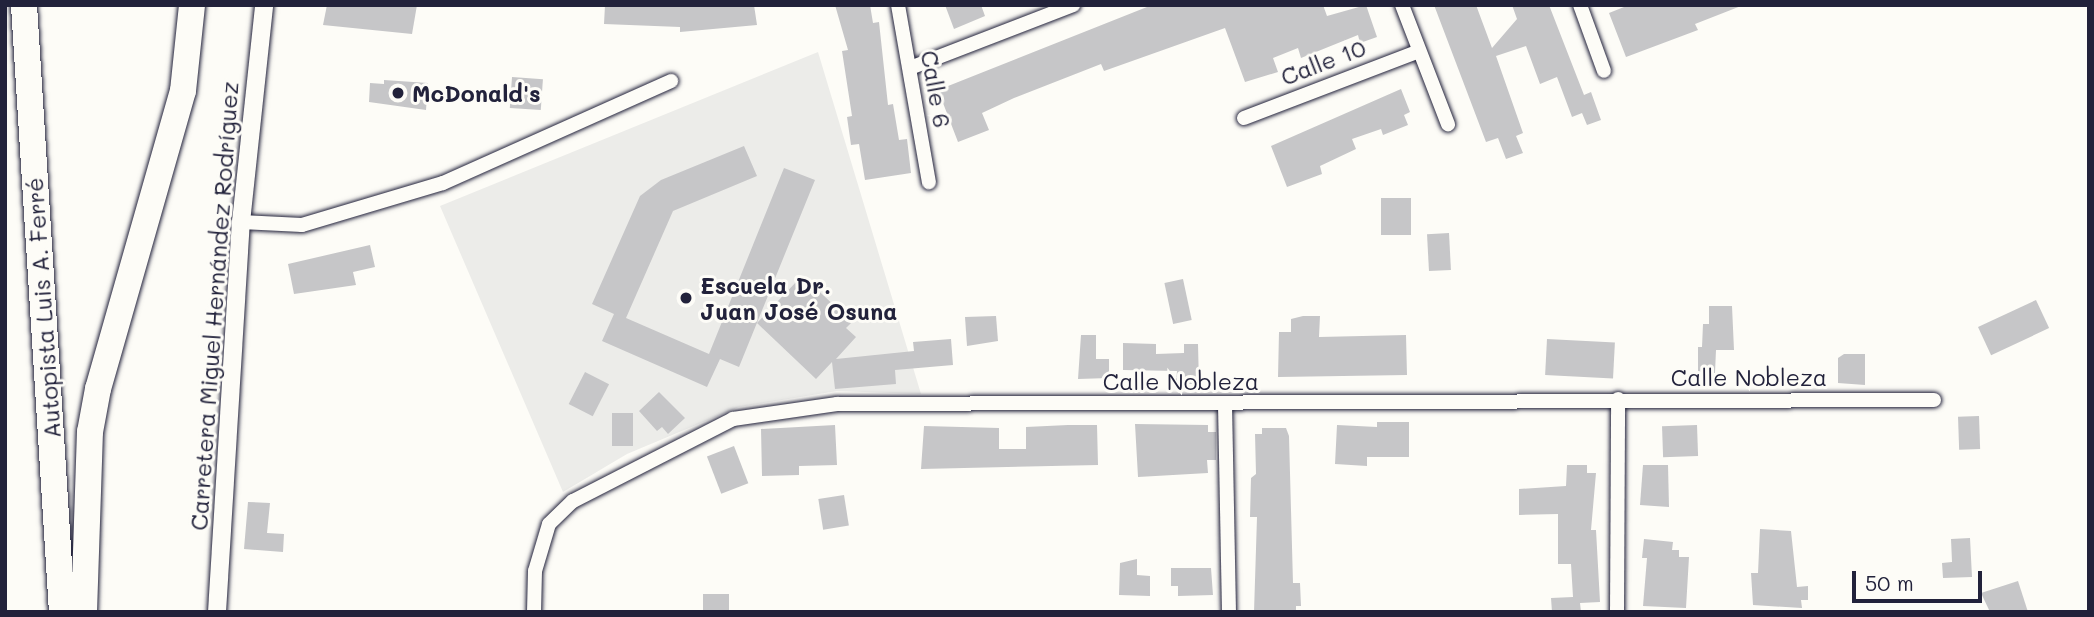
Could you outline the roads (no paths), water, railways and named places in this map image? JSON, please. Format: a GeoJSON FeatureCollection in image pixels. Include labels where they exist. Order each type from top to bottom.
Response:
{"type":"FeatureCollection","features":[{"type":"Feature","properties":{"kind":"highway","name":"Autopista Luis A. Ferré"},"geometry":{"type":"LineString","coordinates":[[24,5],[62,612]]}},
{"type":"Feature","properties":{"kind":"highway"},"geometry":{"type":"LineString","coordinates":[[84,612],[90,432],[98,388],[183,91],[192,5]]}},
{"type":"Feature","properties":{"kind":"street","name":"Carretera Miguel Hernández Rodríguez"},"geometry":{"type":"LineString","coordinates":[[217,612],[241,222],[264,5]]}},
{"type":"Feature","properties":{"kind":"street","name":"Calle 6"},"geometry":{"type":"LineString","coordinates":[[898,5],[929,182]]}},
{"type":"Feature","properties":{"kind":"street"},"geometry":{"type":"LineString","coordinates":[[910,68],[1073,5]]}},
{"type":"Feature","properties":{"kind":"street"},"geometry":{"type":"LineString","coordinates":[[1402,5],[1448,124]]}},
{"type":"Feature","properties":{"kind":"street"},"geometry":{"type":"LineString","coordinates":[[1580,5],[1604,71]]}},
{"type":"Feature","properties":{"kind":"street","name":"Calle 10"},"geometry":{"type":"LineString","coordinates":[[1244,118],[1419,51]]}},
{"type":"Feature","properties":{"kind":"street"},"geometry":{"type":"LineString","coordinates":[[241,222],[302,225],[443,183],[671,81]]}},
{"type":"Feature","properties":{"kind":"street"},"geometry":{"type":"LineString","coordinates":[[1617,612],[1619,399]]}},
{"type":"Feature","properties":{"kind":"street","name":"Calle Nobleza"},"geometry":{"type":"LineString","coordinates":[[534,612],[535,571],[549,524],[573,501],[733,419],[837,404],[1225,404],[1619,399],[1934,400]]}},
{"type":"Feature","properties":{"kind":"street"},"geometry":{"type":"LineString","coordinates":[[1225,404],[1229,612]]}},
{"type":"Feature","properties":{"kind":"place","name":"McDonald's"},"geometry":{"type":"Point","coordinates":[398,93]}},
{"type":"Feature","properties":{"kind":"place","name":"Escuela Dr. Juan José Osuna"},"geometry":{"type":"Point","coordinates":[686,298]}}]}
